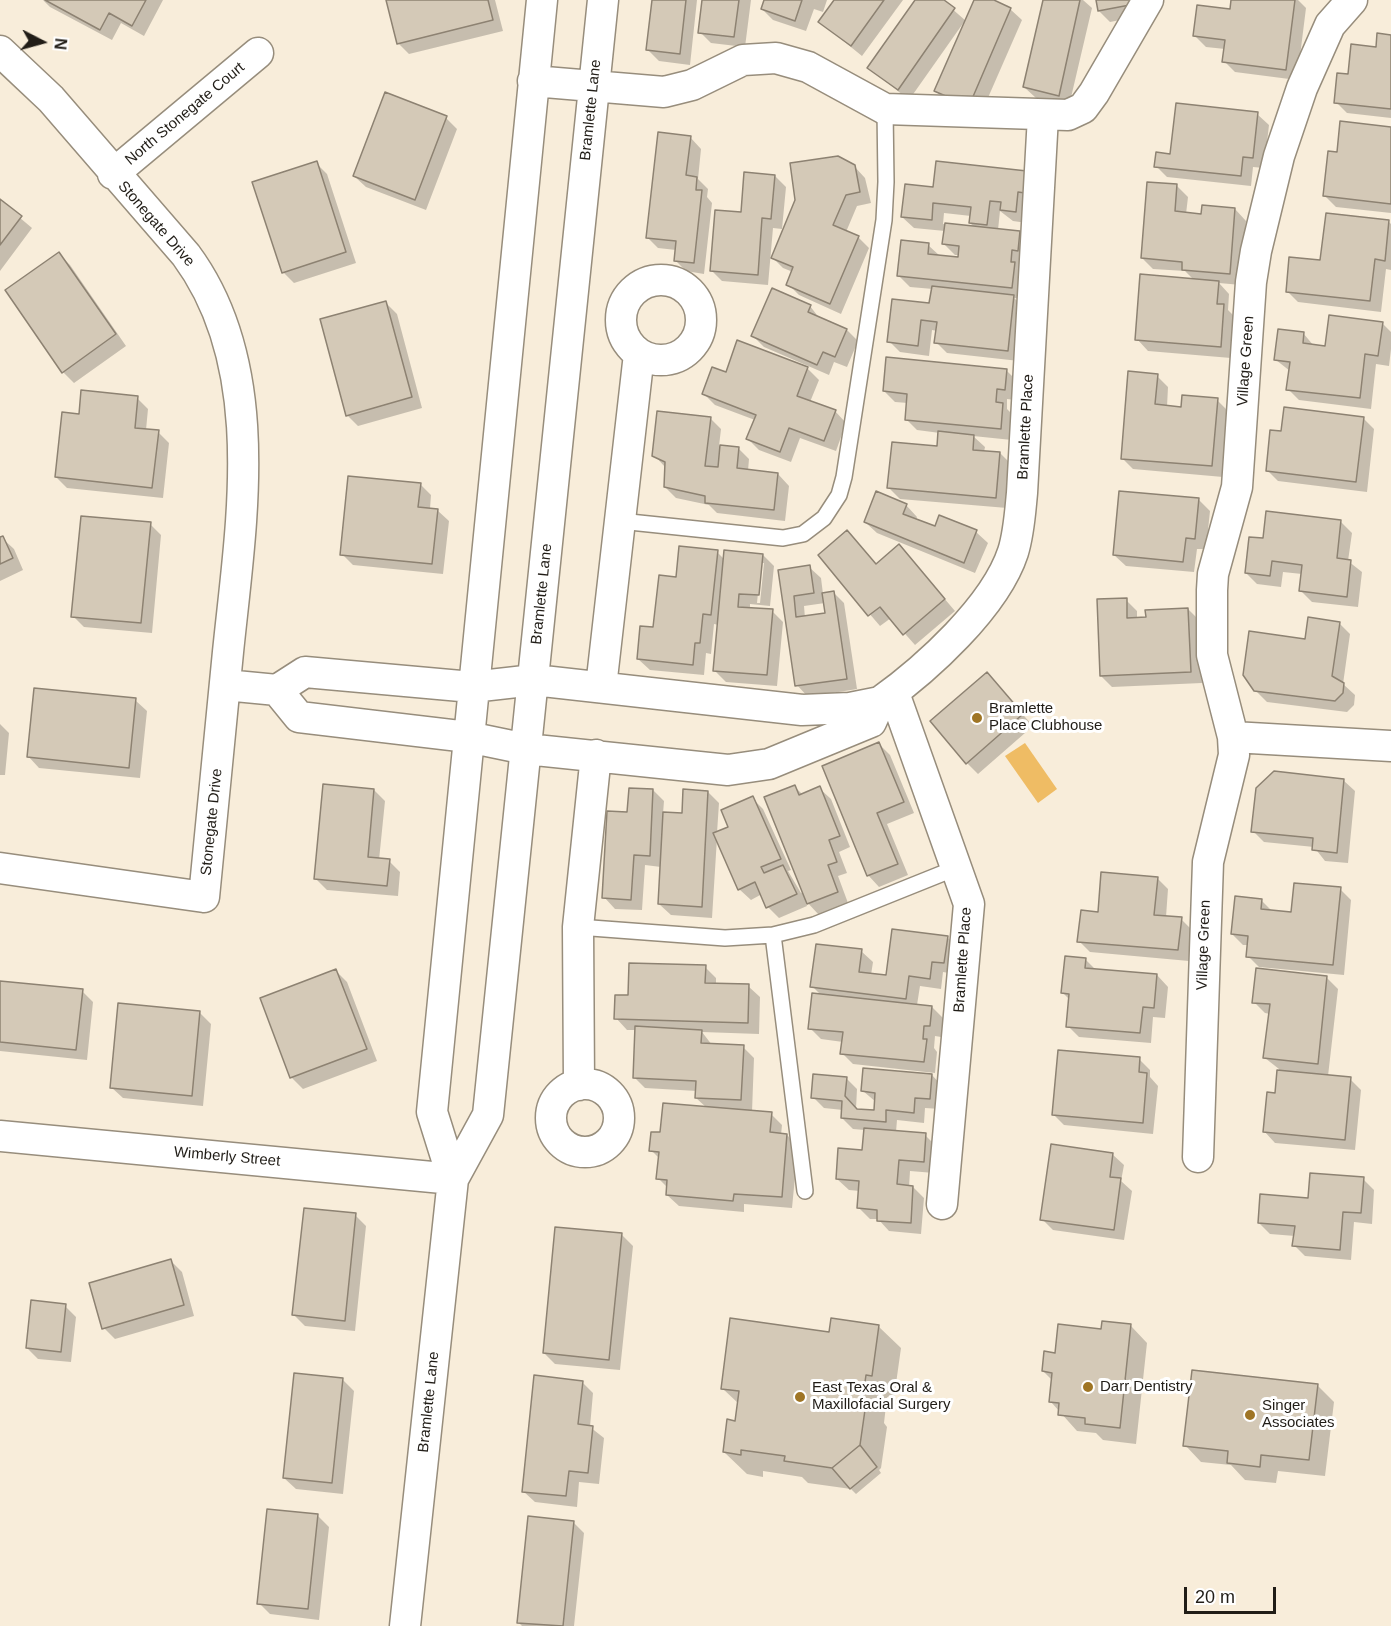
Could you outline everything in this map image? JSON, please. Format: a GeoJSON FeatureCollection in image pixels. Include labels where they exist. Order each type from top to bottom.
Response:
{"type":"FeatureCollection","features":[{"type":"Feature","properties":{"kind":"street","name":"Bramlette Lane"},"geometry":{"type":"LineString","coordinates":[[453,1179],[432,1112],[472,687],[542,0]]}},
{"type":"Feature","properties":{"kind":"street","name":"Bramlette Lane"},"geometry":{"type":"LineString","coordinates":[[405,1626],[453,1179],[488,1115],[603,0]]}},
{"type":"Feature","properties":{"kind":"street"},"geometry":{"type":"LineString","coordinates":[[534,81],[672,91],[692,85],[743,60],[776,58],[808,67],[885,110],[1068,115],[1083,108],[1094,93],[1148,0]]}},
{"type":"Feature","properties":{"kind":"street","name":"Village Green"},"geometry":{"type":"LineString","coordinates":[[1198,1157],[1206,882],[1211,844],[1232,770],[1233,737],[1212,655],[1212,590],[1217,559],[1237,487],[1251,282],[1256,251],[1279,156],[1302,88],[1330,25],[1352,0]]}},
{"type":"Feature","properties":{"kind":"street","name":"Stonegate Drive"},"geometry":{"type":"LineString","coordinates":[[0,51],[51,99],[113,174],[186,255],[201,277],[216,309],[232,367],[245,464],[204,897],[0,868]]}},
{"type":"Feature","properties":{"kind":"street","name":"North Stonegate Court"},"geometry":{"type":"LineString","coordinates":[[113,174],[258,54]]}},
{"type":"Feature","properties":{"kind":"street","name":"Bramlette Place"},"geometry":{"type":"LineString","coordinates":[[526,749],[728,770],[749,768],[792,756],[871,722],[887,697],[937,657],[957,635],[1001,577],[1012,553],[1022,493],[1043,116]]}},
{"type":"Feature","properties":{"kind":"street"},"geometry":{"type":"LineString","coordinates":[[601,687],[639,354]]}},
{"type":"Feature","properties":{"kind":"street"},"geometry":{"type":"LineString","coordinates":[[225,685],[277,690],[305,672],[472,687],[534,680]]}},
{"type":"Feature","properties":{"kind":"street","name":"Bramlette Place"},"geometry":{"type":"LineString","coordinates":[[534,680],[802,710],[850,708],[887,697]]}},
{"type":"Feature","properties":{"kind":"street"},"geometry":{"type":"LineString","coordinates":[[277,690],[299,717],[468,737],[526,749]]}},
{"type":"Feature","properties":{"kind":"street","name":"Bramlette Place"},"geometry":{"type":"LineString","coordinates":[[887,697],[969,904],[942,1204]]}},
{"type":"Feature","properties":{"kind":"street"},"geometry":{"type":"LineString","coordinates":[[1233,737],[1391,746]]}},
{"type":"Feature","properties":{"kind":"street"},"geometry":{"type":"LineString","coordinates":[[579,1085],[578,927],[596,755]]}},
{"type":"Feature","properties":{"kind":"street","name":"Wimberly Street"},"geometry":{"type":"LineString","coordinates":[[0,1136],[453,1179]]}},
{"type":"Feature","properties":{"kind":"lane"},"geometry":{"type":"LineString","coordinates":[[620,521],[777,538],[802,534],[829,512],[844,477],[877,275],[886,201],[885,110]]}},
{"type":"Feature","properties":{"kind":"lane"},"geometry":{"type":"LineString","coordinates":[[578,927],[725,939],[772,935],[814,925],[956,868]]}},
{"type":"Feature","properties":{"kind":"lane"},"geometry":{"type":"LineString","coordinates":[[772,935],[805,1191]]}},
{"type":"Feature","properties":{"kind":"shaded area"},"geometry":{"type":"Polygon","coordinates":[[[1025,743],[1057,789],[1038,803],[1005,756],[1025,743]]]}},
{"type":"Feature","properties":{"kind":"building"},"geometry":{"type":"Polygon","coordinates":[[[45,0],[146,0],[132,26],[109,13],[100,30],[45,0]]]}},
{"type":"Feature","properties":{"kind":"building"},"geometry":{"type":"Polygon","coordinates":[[[386,0],[488,0],[493,20],[397,44],[386,0]]]}},
{"type":"Feature","properties":{"kind":"building"},"geometry":{"type":"Polygon","coordinates":[[[652,0],[686,0],[680,54],[646,50],[652,0]]]}},
{"type":"Feature","properties":{"kind":"building"},"geometry":{"type":"Polygon","coordinates":[[[702,0],[739,0],[734,37],[698,33],[702,0]]]}},
{"type":"Feature","properties":{"kind":"building"},"geometry":{"type":"Polygon","coordinates":[[[764,0],[802,0],[795,21],[761,9],[764,0]]]}},
{"type":"Feature","properties":{"kind":"building"},"geometry":{"type":"Polygon","coordinates":[[[834,0],[884,0],[851,46],[818,22],[834,0]]]}},
{"type":"Feature","properties":{"kind":"building"},"geometry":{"type":"Polygon","coordinates":[[[915,0],[944,0],[955,8],[898,90],[867,68],[915,0]]]}},
{"type":"Feature","properties":{"kind":"building"},"geometry":{"type":"Polygon","coordinates":[[[974,0],[994,0],[1011,8],[969,106],[934,91],[974,0]]]}},
{"type":"Feature","properties":{"kind":"building"},"geometry":{"type":"Polygon","coordinates":[[[1043,0],[1080,0],[1059,96],[1023,87],[1043,0]]]}},
{"type":"Feature","properties":{"kind":"building"},"geometry":{"type":"Polygon","coordinates":[[[1096,0],[1134,0],[1135,4],[1098,11],[1096,0]]]}},
{"type":"Feature","properties":{"kind":"building"},"geometry":{"type":"Polygon","coordinates":[[[1231,0],[1295,0],[1286,70],[1222,62],[1225,40],[1193,36],[1197,5],[1230,9],[1231,0]]]}},
{"type":"Feature","properties":{"kind":"building"},"geometry":{"type":"Polygon","coordinates":[[[1377,33],[1391,35],[1391,109],[1334,103],[1337,73],[1348,74],[1351,44],[1376,47],[1377,33]]]}},
{"type":"Feature","properties":{"kind":"building"},"geometry":{"type":"Polygon","coordinates":[[[385,92],[447,116],[415,200],[353,176],[385,92]]]}},
{"type":"Feature","properties":{"kind":"building"},"geometry":{"type":"Polygon","coordinates":[[[1176,103],[1258,112],[1253,158],[1243,157],[1241,176],[1154,167],[1156,152],[1170,154],[1176,103]]]}},
{"type":"Feature","properties":{"kind":"building"},"geometry":{"type":"Polygon","coordinates":[[[1340,121],[1391,127],[1391,204],[1323,196],[1328,151],[1337,152],[1340,121]]]}},
{"type":"Feature","properties":{"kind":"building"},"geometry":{"type":"Polygon","coordinates":[[[658,132],[691,136],[686,175],[697,177],[696,190],[702,190],[694,263],[674,261],[676,241],[646,238],[658,132]]]}},
{"type":"Feature","properties":{"kind":"building"},"geometry":{"type":"Polygon","coordinates":[[[838,156],[855,165],[860,192],[846,195],[833,225],[859,236],[830,304],[786,285],[793,267],[771,258],[795,200],[790,163],[838,156]]]}},
{"type":"Feature","properties":{"kind":"building"},"geometry":{"type":"Polygon","coordinates":[[[317,161],[346,252],[282,273],[252,182],[317,161]]]}},
{"type":"Feature","properties":{"kind":"building"},"geometry":{"type":"Polygon","coordinates":[[[936,161],[1027,171],[1025,193],[1018,192],[1016,212],[1000,210],[1001,202],[990,201],[987,225],[969,223],[971,207],[933,203],[932,220],[901,217],[905,184],[933,187],[936,161]]]}},
{"type":"Feature","properties":{"kind":"building"},"geometry":{"type":"Polygon","coordinates":[[[744,172],[775,175],[771,219],[762,218],[758,275],[710,271],[715,210],[741,212],[744,172]]]}},
{"type":"Feature","properties":{"kind":"building"},"geometry":{"type":"Polygon","coordinates":[[[1147,182],[1177,184],[1175,211],[1201,214],[1202,205],[1235,208],[1230,274],[1182,270],[1182,262],[1141,258],[1147,182]]]}},
{"type":"Feature","properties":{"kind":"building"},"geometry":{"type":"Polygon","coordinates":[[[0,199],[22,216],[0,245],[0,199]]]}},
{"type":"Feature","properties":{"kind":"building"},"geometry":{"type":"Polygon","coordinates":[[[1326,213],[1389,220],[1385,261],[1375,259],[1370,301],[1286,292],[1289,257],[1320,260],[1326,213]]]}},
{"type":"Feature","properties":{"kind":"building"},"geometry":{"type":"Polygon","coordinates":[[[945,223],[1020,231],[1018,251],[1012,250],[1011,262],[1015,262],[1012,288],[897,276],[901,240],[929,243],[928,254],[958,257],[959,246],[942,244],[945,223]]]}},
{"type":"Feature","properties":{"kind":"building"},"geometry":{"type":"Polygon","coordinates":[[[59,252],[116,334],[62,373],[5,290],[59,252]]]}},
{"type":"Feature","properties":{"kind":"building"},"geometry":{"type":"Polygon","coordinates":[[[1140,274],[1219,281],[1217,304],[1224,304],[1221,347],[1135,340],[1140,274]]]}},
{"type":"Feature","properties":{"kind":"building"},"geometry":{"type":"Polygon","coordinates":[[[932,286],[1014,295],[1008,351],[934,343],[937,322],[921,320],[918,346],[887,342],[892,299],[929,303],[932,286]]]}},
{"type":"Feature","properties":{"kind":"building"},"geometry":{"type":"Polygon","coordinates":[[[772,288],[811,305],[808,312],[847,329],[835,357],[823,352],[817,365],[751,336],[772,288]]]}},
{"type":"Feature","properties":{"kind":"building"},"geometry":{"type":"Polygon","coordinates":[[[386,301],[412,397],[346,416],[320,319],[386,301]]]}},
{"type":"Feature","properties":{"kind":"building"},"geometry":{"type":"Polygon","coordinates":[[[1329,315],[1383,322],[1378,356],[1365,354],[1360,398],[1286,390],[1290,362],[1274,360],[1278,329],[1304,332],[1303,343],[1325,346],[1329,315]]]}},
{"type":"Feature","properties":{"kind":"building"},"geometry":{"type":"Polygon","coordinates":[[[737,340],[808,367],[797,396],[836,410],[824,441],[789,428],[780,452],[746,439],[756,415],[702,394],[712,367],[726,372],[737,340]]]}},
{"type":"Feature","properties":{"kind":"building"},"geometry":{"type":"Polygon","coordinates":[[[886,357],[1007,369],[1005,390],[997,389],[996,402],[1003,403],[1001,429],[905,420],[907,394],[883,391],[886,357]]]}},
{"type":"Feature","properties":{"kind":"building"},"geometry":{"type":"Polygon","coordinates":[[[1128,371],[1158,374],[1155,404],[1181,407],[1182,395],[1218,398],[1212,466],[1121,459],[1128,371]]]}},
{"type":"Feature","properties":{"kind":"building"},"geometry":{"type":"Polygon","coordinates":[[[81,390],[138,396],[135,428],[159,430],[152,488],[55,477],[62,412],[79,414],[81,390]]]}},
{"type":"Feature","properties":{"kind":"building"},"geometry":{"type":"Polygon","coordinates":[[[1284,407],[1364,417],[1356,482],[1266,471],[1270,430],[1281,431],[1284,407]]]}},
{"type":"Feature","properties":{"kind":"building"},"geometry":{"type":"Polygon","coordinates":[[[657,411],[711,417],[705,466],[718,467],[720,445],[739,447],[737,468],[778,473],[774,510],[705,503],[705,496],[664,487],[665,462],[652,456],[657,411]]]}},
{"type":"Feature","properties":{"kind":"building"},"geometry":{"type":"Polygon","coordinates":[[[938,431],[974,435],[973,450],[1000,452],[996,498],[887,488],[892,442],[937,446],[938,431]]]}},
{"type":"Feature","properties":{"kind":"building"},"geometry":{"type":"Polygon","coordinates":[[[348,476],[421,483],[418,507],[438,509],[432,564],[340,555],[348,476]]]}},
{"type":"Feature","properties":{"kind":"building"},"geometry":{"type":"Polygon","coordinates":[[[876,491],[907,504],[903,514],[935,526],[939,515],[977,530],[964,563],[864,522],[876,491]]]}},
{"type":"Feature","properties":{"kind":"building"},"geometry":{"type":"Polygon","coordinates":[[[1119,491],[1199,498],[1195,539],[1186,538],[1183,562],[1113,555],[1119,491]]]}},
{"type":"Feature","properties":{"kind":"building"},"geometry":{"type":"Polygon","coordinates":[[[1266,511],[1341,520],[1337,558],[1351,560],[1347,597],[1299,591],[1302,565],[1272,561],[1270,576],[1245,573],[1249,537],[1263,538],[1266,511]]]}},
{"type":"Feature","properties":{"kind":"building"},"geometry":{"type":"Polygon","coordinates":[[[81,516],[151,522],[141,623],[71,617],[81,516]]]}},
{"type":"Feature","properties":{"kind":"building"},"geometry":{"type":"Polygon","coordinates":[[[847,530],[876,564],[899,544],[945,599],[903,635],[880,607],[868,616],[818,555],[847,530]]]}},
{"type":"Feature","properties":{"kind":"building"},"geometry":{"type":"Polygon","coordinates":[[[3,536],[13,558],[0,564],[0,537],[3,536]]]}},
{"type":"Feature","properties":{"kind":"building"},"geometry":{"type":"Polygon","coordinates":[[[679,546],[718,550],[711,615],[703,614],[700,643],[695,643],[693,665],[637,659],[640,626],[653,627],[659,575],[676,577],[679,546]]]}},
{"type":"Feature","properties":{"kind":"building"},"geometry":{"type":"Polygon","coordinates":[[[724,550],[763,554],[759,595],[739,594],[738,607],[773,609],[767,675],[713,671],[724,550]]]}},
{"type":"Feature","properties":{"kind":"building"},"geometry":{"type":"Polygon","coordinates":[[[810,565],[814,593],[794,596],[796,617],[825,613],[822,593],[834,591],[847,679],[795,686],[778,570],[810,565]]]}},
{"type":"Feature","properties":{"kind":"building"},"geometry":{"type":"Polygon","coordinates":[[[1127,598],[1127,618],[1146,617],[1145,610],[1188,608],[1191,672],[1100,676],[1097,599],[1127,598]]]}},
{"type":"Feature","properties":{"kind":"building"},"geometry":{"type":"Polygon","coordinates":[[[1308,617],[1340,622],[1332,676],[1344,683],[1343,693],[1335,701],[1254,691],[1243,675],[1249,631],[1305,639],[1308,617]]]}},
{"type":"Feature","properties":{"kind":"building","name":"Bramlette Place Clubhouse"},"geometry":{"type":"Polygon","coordinates":[[[987,672],[1023,714],[966,764],[930,721],[987,672]]]}},
{"type":"Feature","properties":{"kind":"building"},"geometry":{"type":"Polygon","coordinates":[[[34,688],[136,698],[129,768],[27,757],[34,688]]]}},
{"type":"Feature","properties":{"kind":"building"},"geometry":{"type":"Polygon","coordinates":[[[879,742],[904,802],[877,813],[898,864],[867,876],[822,766],[879,742]]]}},
{"type":"Feature","properties":{"kind":"building"},"geometry":{"type":"Polygon","coordinates":[[[1274,771],[1344,779],[1337,853],[1312,850],[1313,838],[1251,832],[1256,788],[1274,771]]]}},
{"type":"Feature","properties":{"kind":"building"},"geometry":{"type":"Polygon","coordinates":[[[323,784],[374,789],[368,857],[390,859],[387,886],[314,879],[323,784]]]}},
{"type":"Feature","properties":{"kind":"building"},"geometry":{"type":"Polygon","coordinates":[[[795,785],[799,795],[820,786],[840,836],[829,840],[837,862],[828,865],[838,892],[807,904],[764,797],[795,785]]]}},
{"type":"Feature","properties":{"kind":"building"},"geometry":{"type":"Polygon","coordinates":[[[629,788],[653,789],[650,856],[634,855],[631,900],[602,898],[607,811],[627,812],[629,788]]]}},
{"type":"Feature","properties":{"kind":"building"},"geometry":{"type":"Polygon","coordinates":[[[683,789],[708,791],[702,907],[658,904],[663,812],[682,813],[683,789]]]}},
{"type":"Feature","properties":{"kind":"building"},"geometry":{"type":"Polygon","coordinates":[[[753,796],[781,859],[761,867],[764,873],[783,865],[797,894],[766,908],[755,882],[738,890],[713,833],[728,827],[721,810],[753,796]]]}},
{"type":"Feature","properties":{"kind":"building"},"geometry":{"type":"Polygon","coordinates":[[[1101,872],[1158,877],[1154,915],[1182,917],[1178,950],[1077,942],[1081,910],[1098,912],[1101,872]]]}},
{"type":"Feature","properties":{"kind":"building"},"geometry":{"type":"Polygon","coordinates":[[[1294,883],[1341,887],[1333,965],[1246,957],[1248,936],[1231,934],[1235,896],[1262,899],[1261,909],[1291,912],[1294,883]]]}},
{"type":"Feature","properties":{"kind":"building"},"geometry":{"type":"Polygon","coordinates":[[[892,929],[948,936],[944,963],[932,962],[930,979],[909,976],[906,999],[810,987],[816,944],[862,949],[859,972],[886,975],[892,929]]]}},
{"type":"Feature","properties":{"kind":"building"},"geometry":{"type":"Polygon","coordinates":[[[1065,956],[1086,958],[1085,968],[1157,974],[1154,1008],[1143,1007],[1140,1033],[1066,1027],[1069,994],[1061,993],[1065,956]]]}},
{"type":"Feature","properties":{"kind":"building"},"geometry":{"type":"Polygon","coordinates":[[[629,963],[706,965],[705,983],[749,984],[748,1023],[614,1019],[615,995],[628,995],[629,963]]]}},
{"type":"Feature","properties":{"kind":"building"},"geometry":{"type":"Polygon","coordinates":[[[1256,968],[1327,976],[1318,1064],[1263,1058],[1270,1004],[1252,1003],[1256,968]]]}},
{"type":"Feature","properties":{"kind":"building"},"geometry":{"type":"Polygon","coordinates":[[[336,969],[367,1049],[290,1078],[260,998],[336,969]]]}},
{"type":"Feature","properties":{"kind":"building"},"geometry":{"type":"Polygon","coordinates":[[[0,981],[83,989],[76,1050],[0,1042],[0,981]]]}},
{"type":"Feature","properties":{"kind":"building"},"geometry":{"type":"Polygon","coordinates":[[[812,993],[932,1006],[930,1026],[924,1026],[923,1039],[927,1039],[924,1062],[840,1054],[843,1032],[808,1029],[812,993]]]}},
{"type":"Feature","properties":{"kind":"building"},"geometry":{"type":"Polygon","coordinates":[[[118,1003],[200,1011],[192,1096],[110,1088],[118,1003]]]}},
{"type":"Feature","properties":{"kind":"building"},"geometry":{"type":"Polygon","coordinates":[[[635,1026],[702,1030],[701,1043],[744,1045],[741,1100],[695,1098],[696,1081],[633,1078],[635,1026]]]}},
{"type":"Feature","properties":{"kind":"building"},"geometry":{"type":"Polygon","coordinates":[[[1058,1050],[1140,1057],[1139,1072],[1147,1073],[1143,1123],[1052,1115],[1058,1050]]]}},
{"type":"Feature","properties":{"kind":"building"},"geometry":{"type":"Polygon","coordinates":[[[863,1068],[932,1074],[930,1099],[915,1098],[914,1113],[886,1110],[886,1122],[841,1118],[842,1101],[811,1098],[813,1074],[847,1077],[845,1096],[857,1109],[874,1110],[875,1093],[861,1091],[863,1068]]]}},
{"type":"Feature","properties":{"kind":"building"},"geometry":{"type":"Polygon","coordinates":[[[1277,1070],[1351,1077],[1345,1140],[1263,1132],[1267,1092],[1275,1093],[1277,1070]]]}},
{"type":"Feature","properties":{"kind":"building"},"geometry":{"type":"Polygon","coordinates":[[[663,1103],[772,1112],[770,1132],[787,1134],[782,1197],[734,1194],[733,1201],[666,1195],[667,1180],[656,1179],[659,1152],[649,1151],[651,1132],[660,1132],[663,1103]]]}},
{"type":"Feature","properties":{"kind":"building"},"geometry":{"type":"Polygon","coordinates":[[[864,1128],[926,1133],[924,1162],[899,1160],[897,1184],[913,1186],[911,1223],[877,1221],[877,1210],[857,1208],[859,1181],[836,1179],[838,1148],[862,1150],[864,1128]]]}},
{"type":"Feature","properties":{"kind":"building"},"geometry":{"type":"Polygon","coordinates":[[[1051,1144],[1113,1153],[1110,1177],[1121,1178],[1114,1230],[1040,1220],[1051,1144]]]}},
{"type":"Feature","properties":{"kind":"building"},"geometry":{"type":"Polygon","coordinates":[[[1310,1173],[1364,1177],[1361,1213],[1343,1212],[1340,1250],[1292,1246],[1295,1226],[1258,1223],[1260,1194],[1308,1198],[1310,1173]]]}},
{"type":"Feature","properties":{"kind":"building"},"geometry":{"type":"Polygon","coordinates":[[[304,1208],[356,1213],[345,1321],[292,1315],[304,1208]]]}},
{"type":"Feature","properties":{"kind":"building"},"geometry":{"type":"Polygon","coordinates":[[[555,1227],[622,1233],[609,1360],[543,1353],[555,1227]]]}},
{"type":"Feature","properties":{"kind":"building"},"geometry":{"type":"Polygon","coordinates":[[[171,1259],[184,1305],[102,1329],[89,1283],[171,1259]]]}},
{"type":"Feature","properties":{"kind":"building"},"geometry":{"type":"Polygon","coordinates":[[[31,1300],[66,1304],[61,1352],[26,1348],[31,1300]]]}},
{"type":"Feature","properties":{"kind":"building","name":"East Texas Oral & Maxillofacial Surgery"},"geometry":{"type":"Polygon","coordinates":[[[730,1318],[829,1332],[831,1318],[879,1325],[872,1376],[866,1375],[862,1403],[866,1403],[860,1445],[832,1468],[784,1461],[785,1456],[741,1450],[741,1455],[723,1452],[727,1419],[735,1421],[739,1391],[721,1389],[730,1318]]]}},
{"type":"Feature","properties":{"kind":"building","name":"Darr Dentistry"},"geometry":{"type":"Polygon","coordinates":[[[1102,1321],[1131,1324],[1120,1428],[1085,1424],[1085,1418],[1058,1415],[1059,1403],[1049,1402],[1052,1373],[1042,1371],[1044,1351],[1055,1353],[1058,1324],[1101,1329],[1102,1321]]]}},
{"type":"Feature","properties":{"kind":"building","name":"Singer Associates"},"geometry":{"type":"Polygon","coordinates":[[[1192,1370],[1318,1384],[1309,1460],[1261,1455],[1260,1467],[1227,1463],[1228,1451],[1183,1446],[1192,1370]]]}},
{"type":"Feature","properties":{"kind":"building"},"geometry":{"type":"Polygon","coordinates":[[[294,1373],[343,1378],[332,1483],[283,1478],[294,1373]]]}},
{"type":"Feature","properties":{"kind":"building"},"geometry":{"type":"Polygon","coordinates":[[[534,1375],[583,1381],[578,1424],[593,1426],[588,1473],[569,1471],[566,1496],[522,1492],[534,1375]]]}},
{"type":"Feature","properties":{"kind":"building"},"geometry":{"type":"Polygon","coordinates":[[[860,1445],[877,1467],[850,1489],[832,1468],[860,1445]]]}},
{"type":"Feature","properties":{"kind":"building"},"geometry":{"type":"Polygon","coordinates":[[[267,1509],[318,1514],[308,1609],[257,1604],[267,1509]]]}},
{"type":"Feature","properties":{"kind":"building"},"geometry":{"type":"Polygon","coordinates":[[[528,1516],[574,1521],[563,1626],[517,1623],[528,1516]]]}},
{"type":"Feature","properties":{"kind":"place","name":"Bramlette Place Clubhouse"},"geometry":{"type":"Point","coordinates":[977,718]}},
{"type":"Feature","properties":{"kind":"place","name":"Darr Dentistry"},"geometry":{"type":"Point","coordinates":[1088,1387]}},
{"type":"Feature","properties":{"kind":"place","name":"East Texas Oral & Maxillofacial Surgery"},"geometry":{"type":"Point","coordinates":[800,1397]}},
{"type":"Feature","properties":{"kind":"place","name":"Singer Associates"},"geometry":{"type":"Point","coordinates":[1250,1415]}}]}
